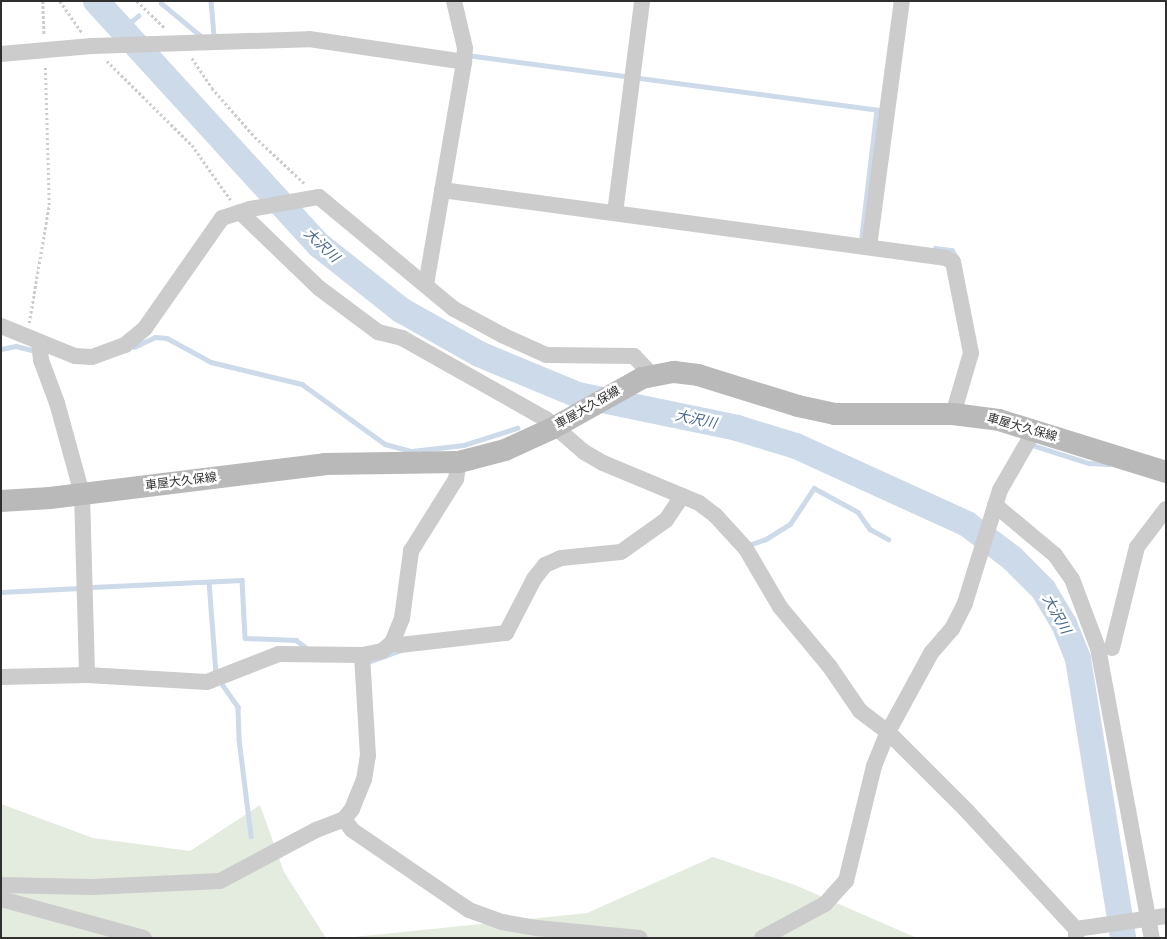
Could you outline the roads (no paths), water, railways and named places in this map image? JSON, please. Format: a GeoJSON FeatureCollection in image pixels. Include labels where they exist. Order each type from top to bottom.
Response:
{"type":"FeatureCollection","features":[{"type":"Feature","properties":{"kind":"main road","name":"車屋大久保線"},"geometry":{"type":"LineString","coordinates":[[1,501],[82,494],[325,464],[459,462],[505,450],[559,424],[647,376],[674,372],[698,375],[798,406],[834,414],[953,414],[992,418],[1166,472]]}},
{"type":"Feature","properties":{"kind":"street"},"geometry":{"type":"LineString","coordinates":[[426,285],[464,57],[454,1]]}},
{"type":"Feature","properties":{"kind":"street"},"geometry":{"type":"LineString","coordinates":[[615,213],[642,1]]}},
{"type":"Feature","properties":{"kind":"street"},"geometry":{"type":"LineString","coordinates":[[870,243],[902,1]]}},
{"type":"Feature","properties":{"kind":"street"},"geometry":{"type":"LineString","coordinates":[[1,54],[98,46],[308,39],[464,57]]}},
{"type":"Feature","properties":{"kind":"street"},"geometry":{"type":"LineString","coordinates":[[442,190],[615,213],[870,243],[946,258],[953,262],[971,353],[953,414]]}},
{"type":"Feature","properties":{"kind":"street"},"geometry":{"type":"LineString","coordinates":[[1,326],[75,356],[92,357],[134,339],[145,328],[222,218],[245,210],[316,197],[454,309],[546,355],[634,356],[647,376]]}},
{"type":"Feature","properties":{"kind":"street"},"geometry":{"type":"LineString","coordinates":[[245,210],[319,288],[378,332],[402,338],[546,419],[559,424],[604,463],[698,503],[715,515],[746,549],[780,607],[830,666],[860,711],[888,732],[967,811],[1081,931],[1166,916]]}},
{"type":"Feature","properties":{"kind":"street"},"geometry":{"type":"LineString","coordinates":[[33,340],[57,403],[82,494],[87,676]]}},
{"type":"Feature","properties":{"kind":"street"},"geometry":{"type":"LineString","coordinates":[[762,938],[825,904],[846,881],[874,766],[888,732],[931,653],[952,629],[965,603],[993,510],[1034,431]]}},
{"type":"Feature","properties":{"kind":"street"},"geometry":{"type":"LineString","coordinates":[[1,677],[87,676],[206,682],[279,654],[362,655],[382,651],[392,642],[402,618],[411,551],[456,479],[459,462]]}},
{"type":"Feature","properties":{"kind":"street"},"geometry":{"type":"LineString","coordinates":[[392,642],[400,645],[506,633],[534,579],[545,565],[561,558],[620,552],[666,520],[682,496]]}},
{"type":"Feature","properties":{"kind":"street"},"geometry":{"type":"LineString","coordinates":[[1112,648],[1137,547],[1166,509]]}},
{"type":"Feature","properties":{"kind":"street"},"geometry":{"type":"LineString","coordinates":[[993,510],[1061,563],[1072,579],[1096,641],[1103,664],[1145,919],[1152,938]]}},
{"type":"Feature","properties":{"kind":"street"},"geometry":{"type":"LineString","coordinates":[[1,885],[92,887],[220,882],[316,830],[344,818],[352,809],[364,780],[368,756],[362,655]]}},
{"type":"Feature","properties":{"kind":"street"},"geometry":{"type":"LineString","coordinates":[[344,818],[352,830],[469,910],[502,922],[537,928],[640,938]]}},
{"type":"Feature","properties":{"kind":"street"},"geometry":{"type":"LineString","coordinates":[[1,899],[144,938]]}},
{"type":"Feature","properties":{"kind":"waterway","name":"大沢川"},"geometry":{"type":"LineString","coordinates":[[96,1],[319,245],[401,310],[479,354],[578,395],[737,428],[796,446],[967,524],[1012,558],[1043,589],[1064,624],[1078,659],[1123,938]]}},
{"type":"Feature","properties":{"kind":"waterway"},"geometry":{"type":"LineString","coordinates":[[211,1],[214,36]]}},
{"type":"Feature","properties":{"kind":"waterway"},"geometry":{"type":"LineString","coordinates":[[161,3],[201,36]]}},
{"type":"Feature","properties":{"kind":"waterway"},"geometry":{"type":"LineString","coordinates":[[122,29],[138,16]]}},
{"type":"Feature","properties":{"kind":"waterway"},"geometry":{"type":"LineString","coordinates":[[467,55],[877,110],[862,236],[865,240]]}},
{"type":"Feature","properties":{"kind":"waterway"},"geometry":{"type":"LineString","coordinates":[[935,248],[952,250],[957,258]]}},
{"type":"Feature","properties":{"kind":"waterway"},"geometry":{"type":"LineString","coordinates":[[134,347],[155,337],[167,338],[211,362],[302,384],[385,444],[412,451],[464,445],[517,428]]}},
{"type":"Feature","properties":{"kind":"waterway"},"geometry":{"type":"LineString","coordinates":[[1,349],[16,346],[32,350]]}},
{"type":"Feature","properties":{"kind":"waterway"},"geometry":{"type":"LineString","coordinates":[[1035,446],[1089,463],[1109,464]]}},
{"type":"Feature","properties":{"kind":"waterway"},"geometry":{"type":"LineString","coordinates":[[749,545],[766,539],[790,524],[814,488],[858,512],[870,529],[888,539]]}},
{"type":"Feature","properties":{"kind":"waterway"},"geometry":{"type":"LineString","coordinates":[[92,587],[242,580],[245,638],[296,640],[308,649]]}},
{"type":"Feature","properties":{"kind":"waterway"},"geometry":{"type":"LineString","coordinates":[[209,582],[216,673]]}},
{"type":"Feature","properties":{"kind":"waterway"},"geometry":{"type":"LineString","coordinates":[[1,592],[80,588]]}},
{"type":"Feature","properties":{"kind":"waterway"},"geometry":{"type":"LineString","coordinates":[[368,662],[401,650]]}},
{"type":"Feature","properties":{"kind":"waterway"},"geometry":{"type":"LineString","coordinates":[[222,684],[238,707],[239,739],[251,836]]}}]}
